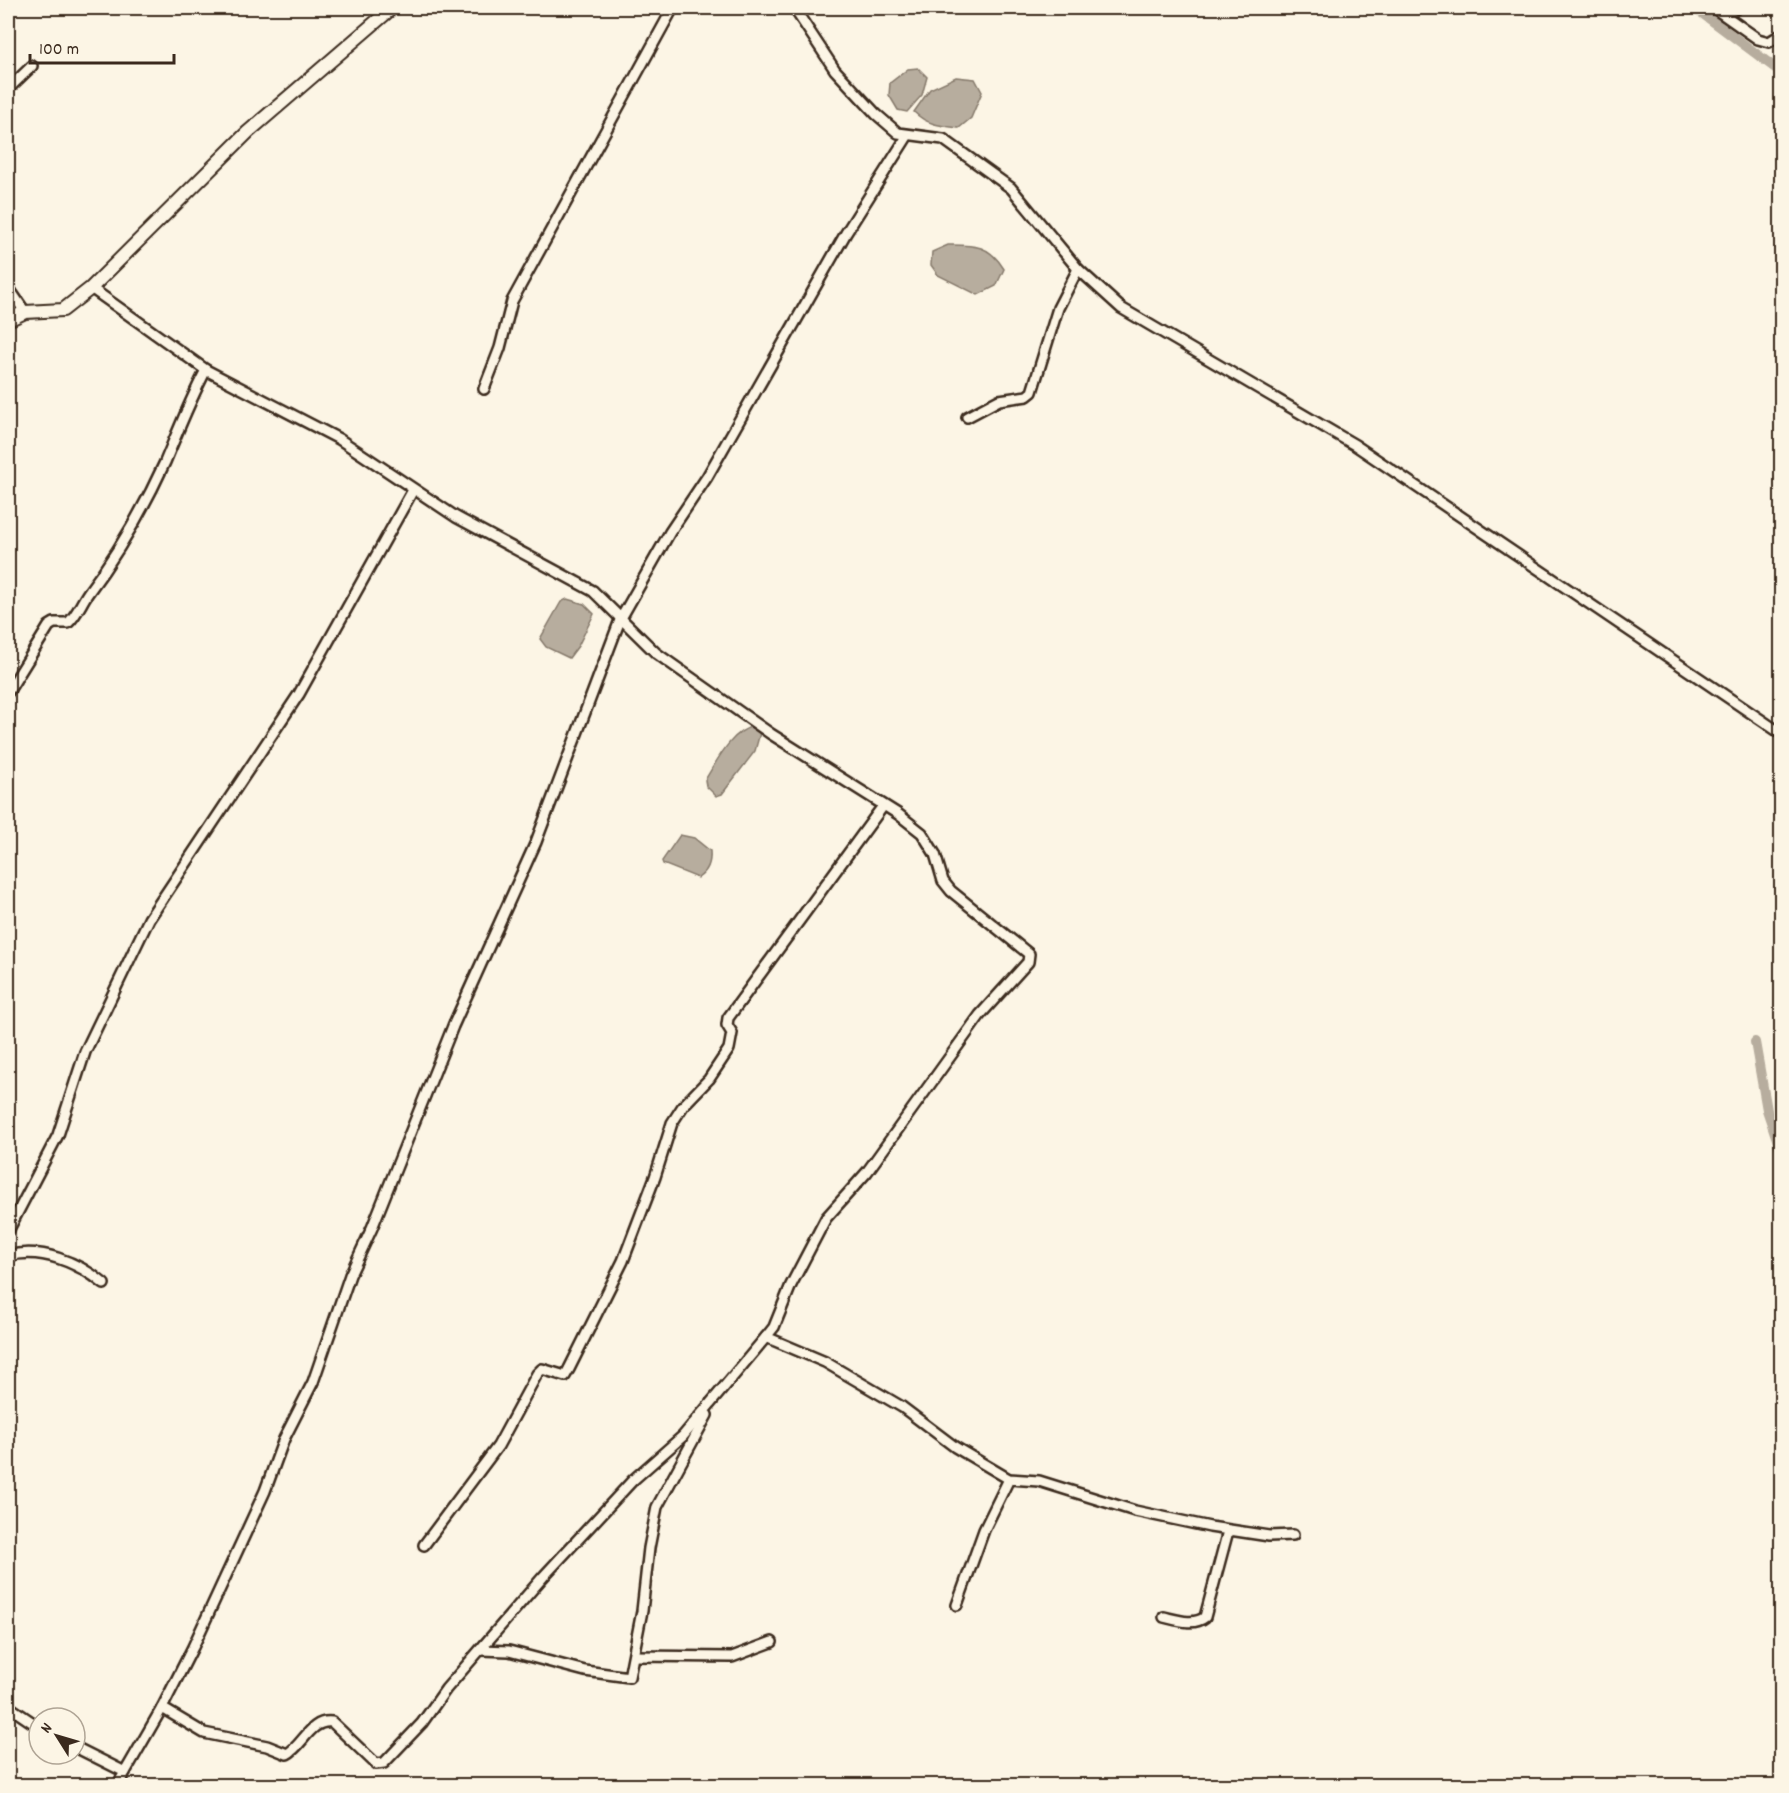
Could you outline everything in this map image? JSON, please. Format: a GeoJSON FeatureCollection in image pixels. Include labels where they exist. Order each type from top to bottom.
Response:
{"type":"FeatureCollection","features":[{"type":"Feature","properties":{"kind":"street"},"geometry":{"type":"LineString","coordinates":[[8,321],[25,312],[63,310],[91,288],[248,132],[392,8]]}},
{"type":"Feature","properties":{"kind":"street"},"geometry":{"type":"LineString","coordinates":[[484,389],[500,348],[512,301],[673,8]]}},
{"type":"Feature","properties":{"kind":"street"},"geometry":{"type":"LineString","coordinates":[[794,8],[835,70],[876,114],[898,133],[943,139],[1011,188],[1078,269],[1122,308],[1354,445],[1782,734]]}},
{"type":"Feature","properties":{"kind":"street"},"geometry":{"type":"LineString","coordinates":[[1714,8],[1758,39],[1769,42],[1782,34]]}},
{"type":"Feature","properties":{"kind":"street"},"geometry":{"type":"LineString","coordinates":[[1725,15],[1737,8]]}},
{"type":"Feature","properties":{"kind":"street"},"geometry":{"type":"LineString","coordinates":[[8,89],[32,66]]}},
{"type":"Feature","properties":{"kind":"street"},"geometry":{"type":"LineString","coordinates":[[117,1785],[162,1708],[265,1491],[284,1439],[313,1382],[350,1275],[372,1228],[453,1026],[536,842],[620,620],[670,532],[707,477],[846,233],[908,135]]}},
{"type":"Feature","properties":{"kind":"street"},"geometry":{"type":"LineString","coordinates":[[967,417],[999,400],[1027,396],[1032,392],[1058,308],[1078,269]]}},
{"type":"Feature","properties":{"kind":"street"},"geometry":{"type":"LineString","coordinates":[[8,287],[25,312]]}},
{"type":"Feature","properties":{"kind":"street"},"geometry":{"type":"LineString","coordinates":[[91,288],[206,370],[339,439],[413,490],[500,542],[593,591],[656,653],[771,734],[922,833],[935,854],[943,881],[951,891],[1029,954],[1028,962],[980,1015],[867,1172],[826,1218],[791,1285],[774,1327],[714,1402],[683,1436],[604,1510],[446,1689],[422,1723],[397,1751],[380,1765],[375,1764],[332,1722],[326,1721],[315,1726],[287,1754],[267,1746],[204,1733],[162,1708]]}},
{"type":"Feature","properties":{"kind":"street"},"geometry":{"type":"LineString","coordinates":[[8,692],[48,626],[54,623],[68,623],[74,617],[113,561],[164,463],[184,412],[206,370]]}},
{"type":"Feature","properties":{"kind":"street"},"geometry":{"type":"LineString","coordinates":[[8,1231],[58,1135],[90,1042],[149,919],[275,733],[413,490]]}},
{"type":"Feature","properties":{"kind":"street"},"geometry":{"type":"LineString","coordinates":[[424,1545],[498,1446],[537,1374],[542,1369],[565,1376],[624,1261],[672,1123],[683,1106],[709,1079],[729,1049],[732,1033],[727,1025],[728,1018],[884,806]]}},
{"type":"Feature","properties":{"kind":"street"},"geometry":{"type":"LineString","coordinates":[[8,1256],[23,1252],[42,1254],[78,1267],[104,1284]]}},
{"type":"Feature","properties":{"kind":"street"},"geometry":{"type":"LineString","coordinates":[[766,1337],[825,1362],[902,1407],[955,1447],[1009,1479],[1039,1481],[1135,1511],[1228,1531],[1269,1536],[1293,1535]]}},
{"type":"Feature","properties":{"kind":"street"},"geometry":{"type":"LineString","coordinates":[[480,1650],[509,1651],[562,1666],[624,1678],[631,1673],[657,1507],[714,1402]]}},
{"type":"Feature","properties":{"kind":"street"},"geometry":{"type":"LineString","coordinates":[[957,1605],[984,1530],[1009,1479]]}},
{"type":"Feature","properties":{"kind":"street"},"geometry":{"type":"LineString","coordinates":[[1164,1617],[1196,1621],[1205,1617],[1228,1531]]}},
{"type":"Feature","properties":{"kind":"street"},"geometry":{"type":"LineString","coordinates":[[634,1656],[732,1658],[772,1642]]}},
{"type":"Feature","properties":{"kind":"street"},"geometry":{"type":"LineString","coordinates":[[8,1706],[27,1719]]}},
{"type":"Feature","properties":{"kind":"street"},"geometry":{"type":"LineString","coordinates":[[87,1753],[125,1772]]}},
{"type":"Feature","properties":{"kind":"shaded area"},"geometry":{"type":"Polygon","coordinates":[[[918,68],[927,77],[922,95],[907,112],[898,110],[889,95],[890,83],[908,69],[918,68]]]}},
{"type":"Feature","properties":{"kind":"shaded area"},"geometry":{"type":"Polygon","coordinates":[[[956,77],[975,79],[982,92],[971,118],[959,128],[929,122],[914,112],[930,89],[956,77]]]}},
{"type":"Feature","properties":{"kind":"shaded area"},"geometry":{"type":"Polygon","coordinates":[[[948,245],[973,246],[987,250],[993,255],[1004,269],[996,286],[978,295],[938,275],[931,265],[932,252],[948,245]]]}},
{"type":"Feature","properties":{"kind":"shaded area"},"geometry":{"type":"Polygon","coordinates":[[[567,599],[584,604],[594,614],[578,646],[569,658],[546,647],[540,639],[561,602],[567,599]]]}},
{"type":"Feature","properties":{"kind":"shaded area"},"geometry":{"type":"Polygon","coordinates":[[[754,726],[760,733],[755,751],[722,794],[716,796],[706,786],[705,780],[732,740],[738,734],[754,726]]]}},
{"type":"Feature","properties":{"kind":"shaded area"},"geometry":{"type":"Polygon","coordinates":[[[680,835],[694,838],[710,851],[708,866],[698,878],[663,864],[662,861],[680,835]]]}},
{"type":"Feature","properties":{"kind":"waterway"},"geometry":{"type":"LineString","coordinates":[[1695,8],[1782,73]]}},
{"type":"Feature","properties":{"kind":"waterway"},"geometry":{"type":"LineString","coordinates":[[1755,1042],[1767,1110],[1782,1154]]}}]}
